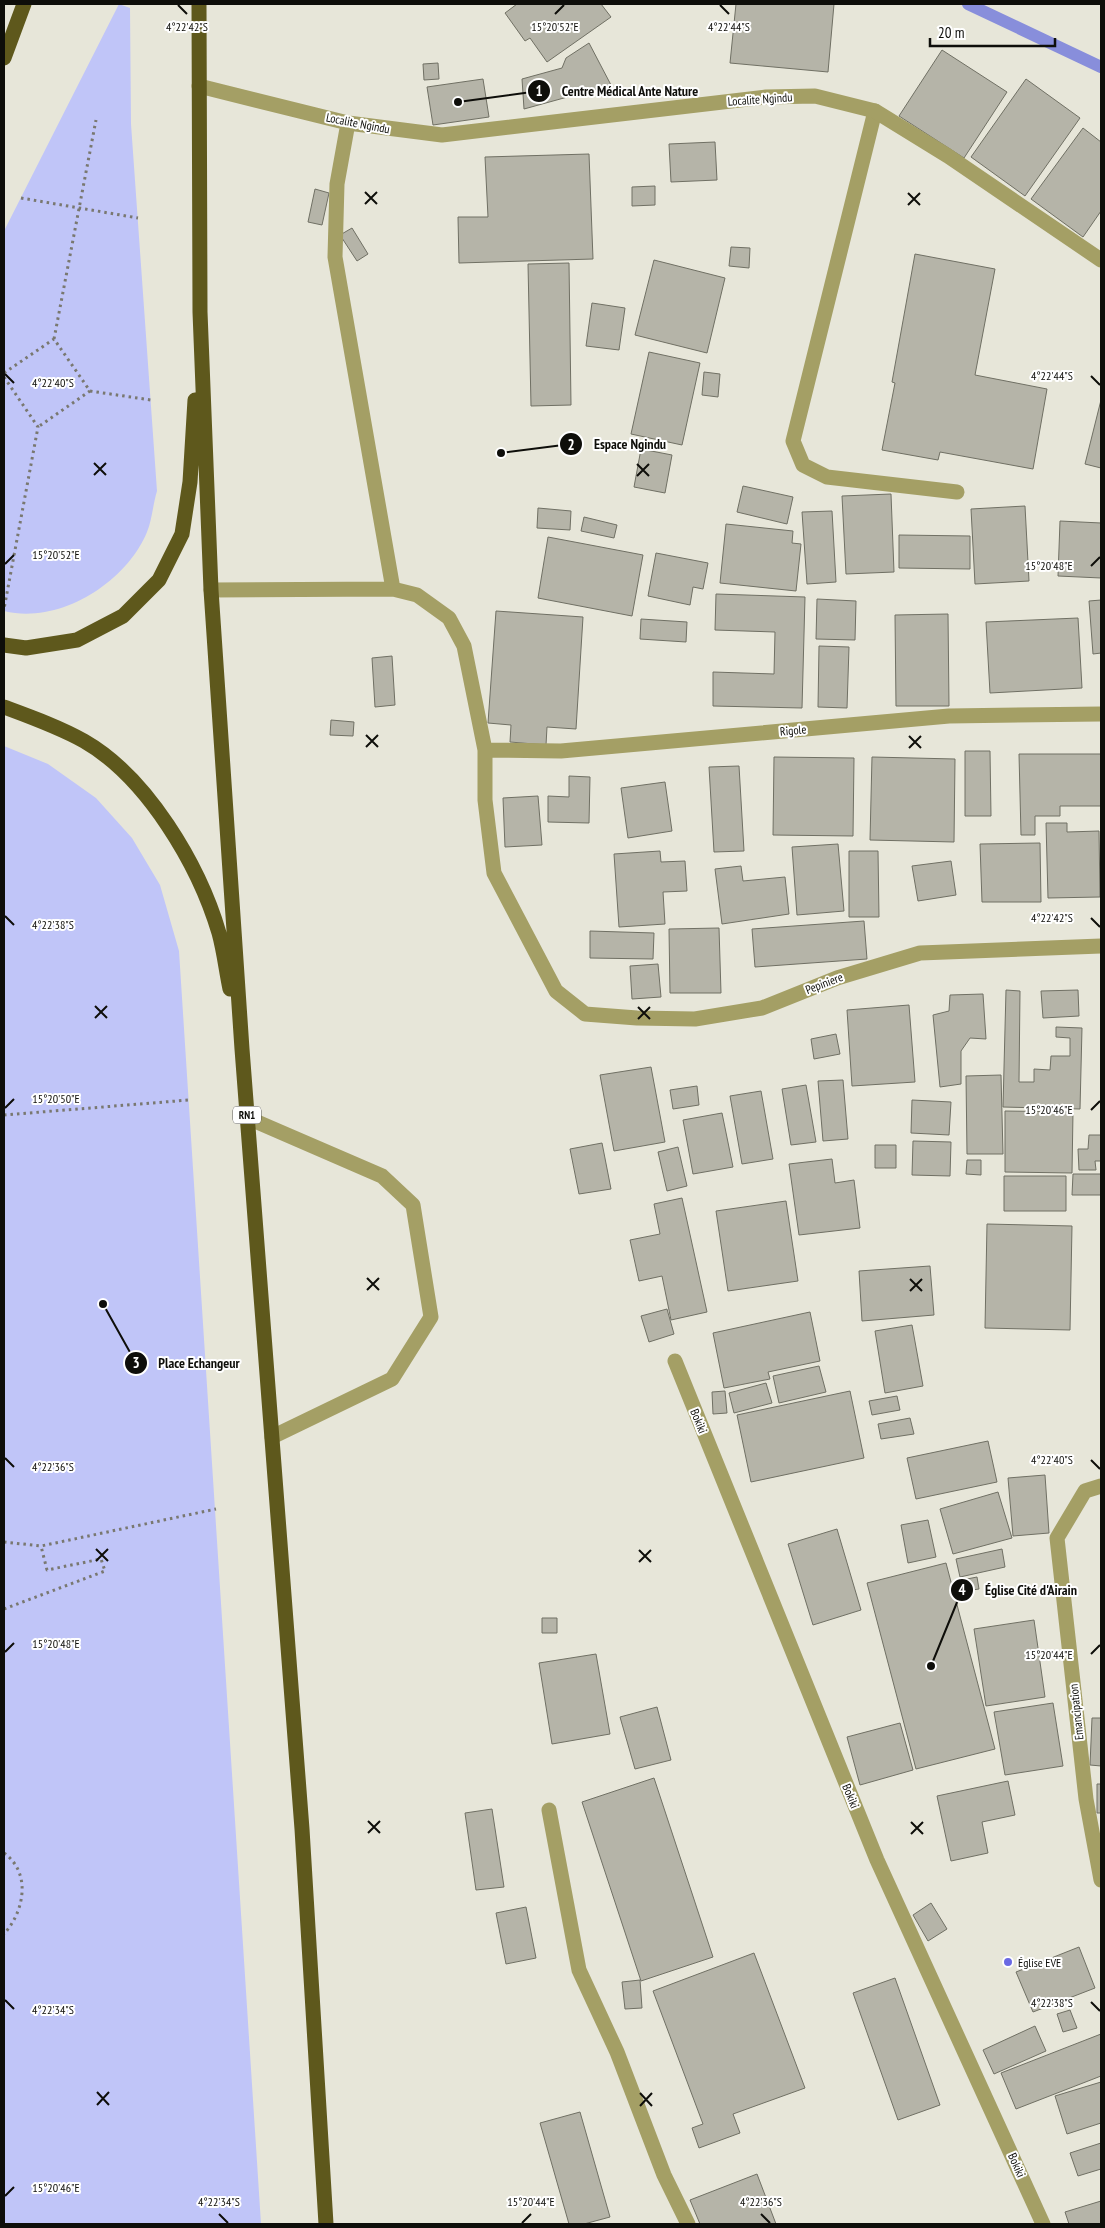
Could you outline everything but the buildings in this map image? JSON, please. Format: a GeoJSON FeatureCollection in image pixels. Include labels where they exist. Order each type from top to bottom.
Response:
{"type":"FeatureCollection","features":[{"type":"Feature","properties":{"kind":"highway"},"geometry":{"type":"LineString","coordinates":[[4,58],[24,4]]}},
{"type":"Feature","properties":{"kind":"highway","name":"RN1"},"geometry":{"type":"LineString","coordinates":[[199,4],[200,312],[210,590],[242,1049],[302,1829],[326,2224]]}},
{"type":"Feature","properties":{"kind":"highway"},"geometry":{"type":"LineString","coordinates":[[4,645],[26,648],[77,640],[123,616],[159,580],[182,534],[190,482],[200,312]]}},
{"type":"Feature","properties":{"kind":"highway"},"geometry":{"type":"LineString","coordinates":[[4,707],[85,742],[126,774],[164,816],[201,885],[219,933],[242,1049]]}},
{"type":"Feature","properties":{"kind":"street","name":"Localite Ngindu"},"geometry":{"type":"LineString","coordinates":[[199,86],[348,123],[442,135],[766,97],[815,96],[875,111],[948,156],[1101,260]]}},
{"type":"Feature","properties":{"kind":"street"},"geometry":{"type":"LineString","coordinates":[[875,111],[794,441],[803,465],[827,477],[957,492]]}},
{"type":"Feature","properties":{"kind":"street"},"geometry":{"type":"LineString","coordinates":[[348,123],[337,184],[335,257],[393,589]]}},
{"type":"Feature","properties":{"kind":"street"},"geometry":{"type":"LineString","coordinates":[[210,590],[393,589],[417,595],[449,618],[464,646],[485,750]]}},
{"type":"Feature","properties":{"kind":"street","name":"Rigole"},"geometry":{"type":"LineString","coordinates":[[485,750],[561,750],[950,716],[1101,714]]}},
{"type":"Feature","properties":{"kind":"street","name":"Pepiniere"},"geometry":{"type":"LineString","coordinates":[[485,750],[485,800],[494,873],[556,991],[585,1014],[637,1018],[695,1019],[762,1008],[836,978],[920,953],[1101,946]]}},
{"type":"Feature","properties":{"kind":"street"},"geometry":{"type":"LineString","coordinates":[[248,1118],[382,1176],[413,1205],[431,1317],[392,1379],[272,1437]]}},
{"type":"Feature","properties":{"kind":"street","name":"Bokiki"},"geometry":{"type":"LineString","coordinates":[[675,1361],[877,1860],[1043,2224]]}},
{"type":"Feature","properties":{"kind":"street","name":"Emancipation"},"geometry":{"type":"LineString","coordinates":[[1101,1486],[1085,1491],[1057,1538],[1086,1799],[1101,1880]]}},
{"type":"Feature","properties":{"kind":"street"},"geometry":{"type":"LineString","coordinates":[[549,1810],[579,1970],[617,2052],[664,2175],[688,2224]]}},
{"type":"Feature","properties":{"kind":"path"},"geometry":{"type":"LineString","coordinates":[[4,373],[54,339],[96,120]]}},
{"type":"Feature","properties":{"kind":"path"},"geometry":{"type":"LineString","coordinates":[[21,198],[138,218]]}},
{"type":"Feature","properties":{"kind":"path"},"geometry":{"type":"LineString","coordinates":[[54,339],[90,391]]}},
{"type":"Feature","properties":{"kind":"path"},"geometry":{"type":"LineString","coordinates":[[4,377],[38,427]]}},
{"type":"Feature","properties":{"kind":"path"},"geometry":{"type":"LineString","coordinates":[[4,609],[38,427],[90,391],[150,400]]}},
{"type":"Feature","properties":{"kind":"path"},"geometry":{"type":"LineString","coordinates":[[4,1115],[189,1100]]}},
{"type":"Feature","properties":{"kind":"path"},"geometry":{"type":"LineString","coordinates":[[4,1542],[41,1546],[216,1509]]}},
{"type":"Feature","properties":{"kind":"path"},"geometry":{"type":"LineString","coordinates":[[4,1609],[105,1571],[101,1559],[47,1570],[41,1546]]}},
{"type":"Feature","properties":{"kind":"path"},"geometry":{"type":"LineString","coordinates":[[4,1853],[17,1870],[22,1887],[21,1905],[16,1920],[4,1934]]}},
{"type":"Feature","properties":{"kind":"shaded area"},"geometry":{"type":"Polygon","coordinates":[[[119,4],[130,8],[131,124],[157,491],[149,527],[137,551],[124,568],[107,583],[88,596],[68,606],[47,612],[25,614],[4,611],[4,231],[119,4]]]}},
{"type":"Feature","properties":{"kind":"shaded area"},"geometry":{"type":"Polygon","coordinates":[[[4,746],[48,764],[96,798],[132,838],[160,885],[179,951],[261,2224],[4,2224],[4,746]]]}},
{"type":"Feature","properties":{"kind":"waterway"},"geometry":{"type":"LineString","coordinates":[[968,4],[1101,67]]}},
{"type":"Feature","properties":{"kind":"place","name":"Centre Médical Ante Nature"},"geometry":{"type":"Point","coordinates":[458,102]}},
{"type":"Feature","properties":{"kind":"place","name":"Espace Ngindu"},"geometry":{"type":"Point","coordinates":[501,453]}},
{"type":"Feature","properties":{"kind":"place","name":"Place Echangeur"},"geometry":{"type":"Point","coordinates":[103,1304]}},
{"type":"Feature","properties":{"kind":"place","name":"Église Cité d'Airain"},"geometry":{"type":"Point","coordinates":[931,1666]}},
{"type":"Feature","properties":{"kind":"place","name":"Église EVE"},"geometry":{"type":"Point","coordinates":[1008,1962]}}]}
